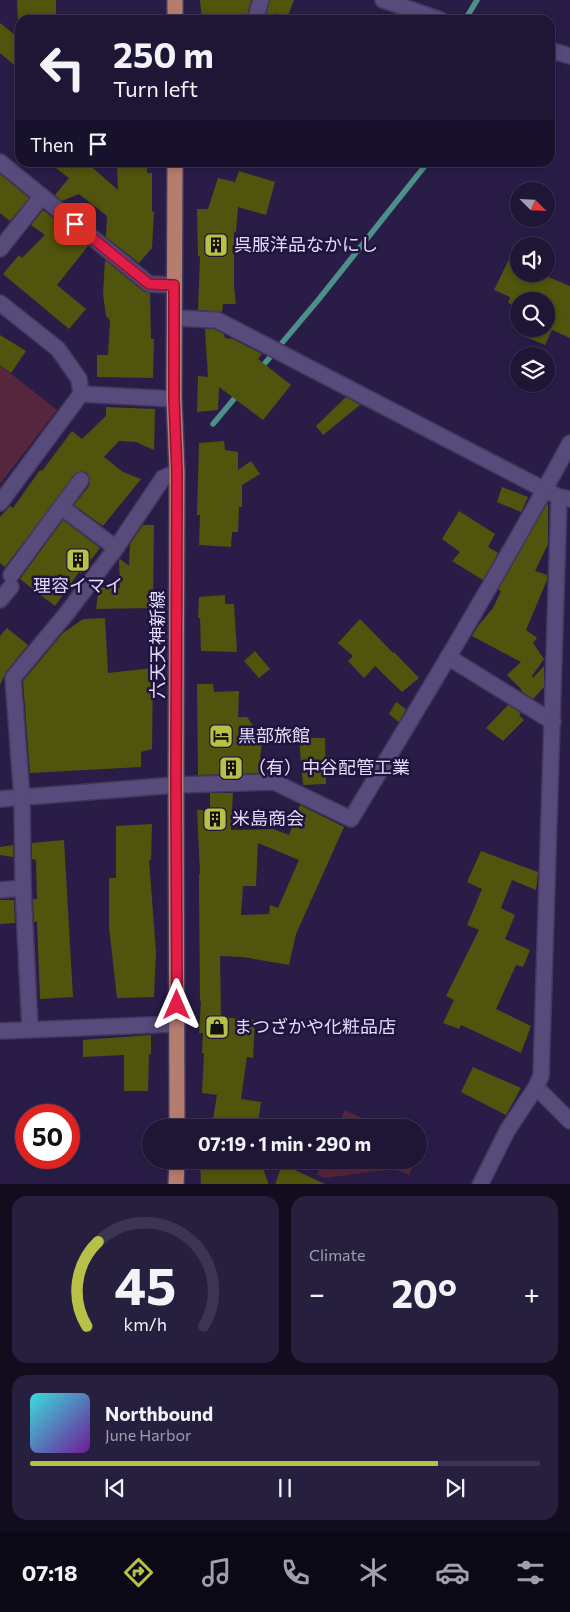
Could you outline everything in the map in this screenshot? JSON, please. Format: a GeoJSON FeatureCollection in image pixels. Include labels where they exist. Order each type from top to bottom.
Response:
{"type":"FeatureCollection","features":[{"type":"Feature","properties":{"kind":"main road"},"geometry":{"type":"LineString","coordinates":[[175,0],[175,15]]}},
{"type":"Feature","properties":{"kind":"main road","name":"六天天神新線"},"geometry":{"type":"LineString","coordinates":[[175,167],[177,1119]]}},
{"type":"Feature","properties":{"kind":"main road"},"geometry":{"type":"LineString","coordinates":[[176,1184],[177,1169]]}},
{"type":"Feature","properties":{"kind":"street"},"geometry":{"type":"LineString","coordinates":[[256,15],[261,0]]}},
{"type":"Feature","properties":{"kind":"street"},"geometry":{"type":"LineString","coordinates":[[383,0],[426,15]]}},
{"type":"Feature","properties":{"kind":"street"},"geometry":{"type":"LineString","coordinates":[[555,52],[570,56]]}},
{"type":"Feature","properties":{"kind":"street"},"geometry":{"type":"LineString","coordinates":[[0,162],[149,284],[174,285]]}},
{"type":"Feature","properties":{"kind":"street"},"geometry":{"type":"LineString","coordinates":[[0,249],[42,196]]}},
{"type":"Feature","properties":{"kind":"street"},"geometry":{"type":"LineString","coordinates":[[0,303],[58,349],[79,380],[81,394],[0,503]]}},
{"type":"Feature","properties":{"kind":"street"},"geometry":{"type":"LineString","coordinates":[[175,318],[218,320],[545,490],[565,498],[552,722],[540,1076],[536,1087],[507,1131],[480,1184]]}},
{"type":"Feature","properties":{"kind":"street"},"geometry":{"type":"LineString","coordinates":[[81,394],[174,399]]}},
{"type":"Feature","properties":{"kind":"street"},"geometry":{"type":"LineString","coordinates":[[0,799],[176,785],[274,782],[351,819],[448,657],[545,490],[570,443]]}},
{"type":"Feature","properties":{"kind":"street"},"geometry":{"type":"LineString","coordinates":[[30,1028],[23,888],[22,798],[12,678],[67,613],[116,548],[163,478],[177,472]]}},
{"type":"Feature","properties":{"kind":"street"},"geometry":{"type":"LineString","coordinates":[[0,600],[11,581],[81,480]]}},
{"type":"Feature","properties":{"kind":"street"},"geometry":{"type":"LineString","coordinates":[[61,507],[116,548]]}},
{"type":"Feature","properties":{"kind":"street"},"geometry":{"type":"LineString","coordinates":[[448,657],[552,722]]}},
{"type":"Feature","properties":{"kind":"street"},"geometry":{"type":"LineString","coordinates":[[0,890],[23,888]]}},
{"type":"Feature","properties":{"kind":"street"},"geometry":{"type":"LineString","coordinates":[[0,1031],[30,1028],[177,1024]]}},
{"type":"Feature","properties":{"kind":"street"},"geometry":{"type":"LineString","coordinates":[[536,1087],[570,1121]]}},
{"type":"Feature","properties":{"kind":"shaded area"},"geometry":{"type":"Polygon","coordinates":[[[0,365],[57,410],[0,484],[0,365]]]}},
{"type":"Feature","properties":{"kind":"shaded area"},"geometry":{"type":"Polygon","coordinates":[[[345,1110],[364,1119],[341,1119],[345,1110]]]}},
{"type":"Feature","properties":{"kind":"shaded area"},"geometry":{"type":"Polygon","coordinates":[[[320,1169],[394,1169],[324,1178],[317,1174],[320,1169]]]}},
{"type":"Feature","properties":{"kind":"shaded area"},"geometry":{"type":"Polygon","coordinates":[[[394,1169],[411,1169],[409,1175],[394,1169]]]}},
{"type":"Feature","properties":{"kind":"building"},"geometry":{"type":"Polygon","coordinates":[[[17,0],[56,0],[56,15],[18,15],[17,0]]]}},
{"type":"Feature","properties":{"kind":"building"},"geometry":{"type":"Polygon","coordinates":[[[200,0],[251,0],[247,15],[202,15],[200,0]]]}},
{"type":"Feature","properties":{"kind":"building"},"geometry":{"type":"Polygon","coordinates":[[[270,0],[294,0],[288,15],[274,13],[273,15],[266,15],[270,0]]]}},
{"type":"Feature","properties":{"kind":"building"},"geometry":{"type":"Polygon","coordinates":[[[0,23],[15,35],[15,66],[0,53],[0,23]]]}},
{"type":"Feature","properties":{"kind":"building"},"geometry":{"type":"Polygon","coordinates":[[[55,167],[92,167],[118,190],[117,167],[147,167],[147,173],[152,173],[152,211],[154,212],[152,248],[139,263],[106,237],[107,216],[79,194],[62,201],[55,195],[69,178],[55,167]]]}},
{"type":"Feature","properties":{"kind":"building"},"geometry":{"type":"Polygon","coordinates":[[[239,171],[275,182],[266,215],[238,207],[236,232],[234,232],[236,304],[223,304],[222,312],[198,310],[200,256],[198,256],[197,209],[208,209],[218,178],[235,182],[239,171]]]}},
{"type":"Feature","properties":{"kind":"building"},"geometry":{"type":"Polygon","coordinates":[[[0,174],[29,198],[10,221],[0,213],[0,174]]]}},
{"type":"Feature","properties":{"kind":"building"},"geometry":{"type":"Polygon","coordinates":[[[43,210],[88,246],[57,285],[86,309],[69,329],[3,274],[19,255],[22,258],[45,235],[31,225],[43,210]]]}},
{"type":"Feature","properties":{"kind":"building"},"geometry":{"type":"Polygon","coordinates":[[[510,257],[510,282],[555,282],[555,280],[570,286],[570,338],[555,331],[555,292],[510,292],[510,297],[494,290],[510,257]]]}},
{"type":"Feature","properties":{"kind":"building"},"geometry":{"type":"Polygon","coordinates":[[[105,260],[143,291],[150,293],[151,339],[154,339],[153,378],[97,377],[97,355],[108,355],[110,320],[106,316],[103,294],[105,260]]]}},
{"type":"Feature","properties":{"kind":"building"},"geometry":{"type":"Polygon","coordinates":[[[205,329],[214,329],[224,334],[225,338],[233,339],[262,354],[258,359],[291,385],[263,420],[219,387],[218,410],[197,412],[198,376],[208,377],[205,329]]]}},
{"type":"Feature","properties":{"kind":"building"},"geometry":{"type":"Polygon","coordinates":[[[0,335],[26,351],[11,373],[0,365],[0,335]]]}},
{"type":"Feature","properties":{"kind":"building"},"geometry":{"type":"Polygon","coordinates":[[[526,337],[549,337],[545,345],[526,337]]]}},
{"type":"Feature","properties":{"kind":"building"},"geometry":{"type":"Polygon","coordinates":[[[346,397],[360,405],[323,435],[316,426],[346,397]]]}},
{"type":"Feature","properties":{"kind":"building"},"geometry":{"type":"Polygon","coordinates":[[[106,407],[155,409],[154,450],[136,442],[119,441],[104,457],[123,472],[141,479],[103,526],[74,505],[89,486],[90,481],[86,472],[77,472],[5,567],[0,563],[0,517],[10,506],[13,508],[40,470],[42,471],[72,431],[82,439],[106,416],[106,407]]]}},
{"type":"Feature","properties":{"kind":"building"},"geometry":{"type":"Polygon","coordinates":[[[224,441],[225,450],[238,452],[238,470],[251,461],[260,474],[242,485],[242,507],[239,507],[238,532],[232,532],[231,547],[199,545],[200,515],[197,515],[199,443],[224,441]]]}},
{"type":"Feature","properties":{"kind":"building"},"geometry":{"type":"Polygon","coordinates":[[[502,487],[528,497],[521,512],[497,502],[502,487]]]}},
{"type":"Feature","properties":{"kind":"building"},"geometry":{"type":"Polygon","coordinates":[[[548,502],[548,544],[535,571],[547,575],[547,580],[526,630],[537,638],[533,643],[544,659],[532,676],[533,678],[544,666],[544,687],[533,699],[521,691],[507,675],[521,662],[472,636],[493,608],[501,591],[498,590],[548,502]]]}},
{"type":"Feature","properties":{"kind":"building"},"geometry":{"type":"Polygon","coordinates":[[[459,511],[495,534],[488,547],[498,553],[483,580],[452,561],[460,552],[442,539],[459,511]]]}},
{"type":"Feature","properties":{"kind":"building"},"geometry":{"type":"Polygon","coordinates":[[[63,520],[100,548],[81,573],[79,572],[55,606],[20,579],[63,520]]]}},
{"type":"Feature","properties":{"kind":"building"},"geometry":{"type":"Polygon","coordinates":[[[143,525],[154,525],[153,608],[96,609],[99,587],[120,588],[119,560],[129,566],[130,544],[143,525]]]}},
{"type":"Feature","properties":{"kind":"building"},"geometry":{"type":"Polygon","coordinates":[[[225,595],[225,604],[234,604],[237,652],[201,651],[200,618],[198,618],[199,597],[225,595]]]}},
{"type":"Feature","properties":{"kind":"building"},"geometry":{"type":"Polygon","coordinates":[[[105,618],[108,673],[153,668],[152,749],[141,752],[141,767],[30,773],[23,681],[63,633],[83,619],[105,618]]]}},
{"type":"Feature","properties":{"kind":"building"},"geometry":{"type":"Polygon","coordinates":[[[360,619],[419,678],[402,692],[375,666],[364,678],[348,661],[353,656],[338,643],[360,619]]]}},
{"type":"Feature","properties":{"kind":"building"},"geometry":{"type":"Polygon","coordinates":[[[7,628],[28,645],[6,672],[0,685],[0,636],[7,628]]]}},
{"type":"Feature","properties":{"kind":"building"},"geometry":{"type":"Polygon","coordinates":[[[255,651],[270,669],[259,678],[244,661],[255,651]]]}},
{"type":"Feature","properties":{"kind":"building"},"geometry":{"type":"Polygon","coordinates":[[[197,684],[213,684],[214,692],[239,691],[238,717],[247,717],[258,733],[262,743],[260,758],[264,759],[263,773],[198,775],[197,684]]]}},
{"type":"Feature","properties":{"kind":"building"},"geometry":{"type":"Polygon","coordinates":[[[396,702],[406,709],[399,722],[389,714],[396,702]]]}},
{"type":"Feature","properties":{"kind":"building"},"geometry":{"type":"Polygon","coordinates":[[[508,705],[521,713],[519,715],[524,720],[503,741],[486,728],[508,705]]]}},
{"type":"Feature","properties":{"kind":"building"},"geometry":{"type":"Polygon","coordinates":[[[299,738],[325,738],[326,784],[303,785],[299,738]]]}},
{"type":"Feature","properties":{"kind":"building"},"geometry":{"type":"Polygon","coordinates":[[[210,793],[233,793],[231,830],[273,829],[289,835],[300,805],[344,827],[296,934],[289,965],[243,957],[220,956],[221,1017],[255,1020],[253,1058],[247,1057],[241,1099],[261,1102],[259,1119],[213,1119],[217,1095],[202,1093],[204,1053],[202,1053],[203,1033],[199,1033],[201,1001],[200,874],[197,810],[210,810],[210,793]],[[258,843],[256,886],[243,886],[241,915],[269,914],[270,905],[278,908],[299,860],[258,843]]]}},
{"type":"Feature","properties":{"kind":"building"},"geometry":{"type":"Polygon","coordinates":[[[152,824],[151,860],[149,860],[156,952],[154,997],[117,998],[109,927],[109,878],[116,878],[116,826],[152,824]]]}},
{"type":"Feature","properties":{"kind":"building"},"geometry":{"type":"Polygon","coordinates":[[[64,840],[73,997],[40,999],[37,921],[34,922],[33,899],[37,899],[36,860],[32,859],[32,843],[64,840]]]}},
{"type":"Feature","properties":{"kind":"building"},"geometry":{"type":"Polygon","coordinates":[[[13,845],[13,857],[0,855],[0,847],[13,845]]]}},
{"type":"Feature","properties":{"kind":"building"},"geometry":{"type":"Polygon","coordinates":[[[481,851],[538,872],[536,890],[512,880],[501,908],[515,915],[505,939],[530,950],[523,967],[516,965],[496,1009],[531,1026],[521,1053],[461,1025],[459,1029],[443,1023],[454,1000],[446,996],[479,930],[467,925],[482,889],[467,882],[481,851]]]}},
{"type":"Feature","properties":{"kind":"building"},"geometry":{"type":"Polygon","coordinates":[[[0,900],[14,900],[15,923],[0,924],[0,900]]]}},
{"type":"Feature","properties":{"kind":"building"},"geometry":{"type":"Polygon","coordinates":[[[151,1035],[148,1091],[124,1091],[124,1055],[83,1057],[83,1040],[151,1035]]]}},
{"type":"Feature","properties":{"kind":"building"},"geometry":{"type":"Polygon","coordinates":[[[473,1067],[521,1088],[506,1115],[461,1092],[473,1067]]]}},
{"type":"Feature","properties":{"kind":"building"},"geometry":{"type":"Polygon","coordinates":[[[200,1169],[263,1169],[269,1184],[201,1184],[200,1169]]]}},
{"type":"Feature","properties":{"kind":"building"},"geometry":{"type":"Polygon","coordinates":[[[280,1169],[293,1169],[325,1184],[275,1184],[280,1169]]]}},
{"type":"Feature","properties":{"kind":"waterway"},"geometry":{"type":"LineString","coordinates":[[468,15],[477,0]]}},
{"type":"Feature","properties":{"kind":"waterway"},"geometry":{"type":"LineString","coordinates":[[260,369],[319,299],[424,167]]}},
{"type":"Feature","properties":{"kind":"waterway"},"geometry":{"type":"LineString","coordinates":[[213,424],[239,393]]}},
{"type":"Feature","properties":{"kind":"place","name":"呉服洋品なかにし"},"geometry":{"type":"Point","coordinates":[216,245]}},
{"type":"Feature","properties":{"kind":"place","name":"理容イマイ"},"geometry":{"type":"Point","coordinates":[78,560]}},
{"type":"Feature","properties":{"kind":"place","name":"黒部旅館"},"geometry":{"type":"Point","coordinates":[221,736]}},
{"type":"Feature","properties":{"kind":"place","name":"（有）中谷配管工業"},"geometry":{"type":"Point","coordinates":[231,768]}},
{"type":"Feature","properties":{"kind":"place","name":"米島商会"},"geometry":{"type":"Point","coordinates":[215,819]}},
{"type":"Feature","properties":{"kind":"place","name":"まつざかや化粧品店"},"geometry":{"type":"Point","coordinates":[217,1027]}},
{"type":"Feature","properties":{"kind":"route"},"geometry":{"type":"LineString","coordinates":[[75,224],[149,284],[174,285],[174,399],[177,472],[177,1005]]}}]}
